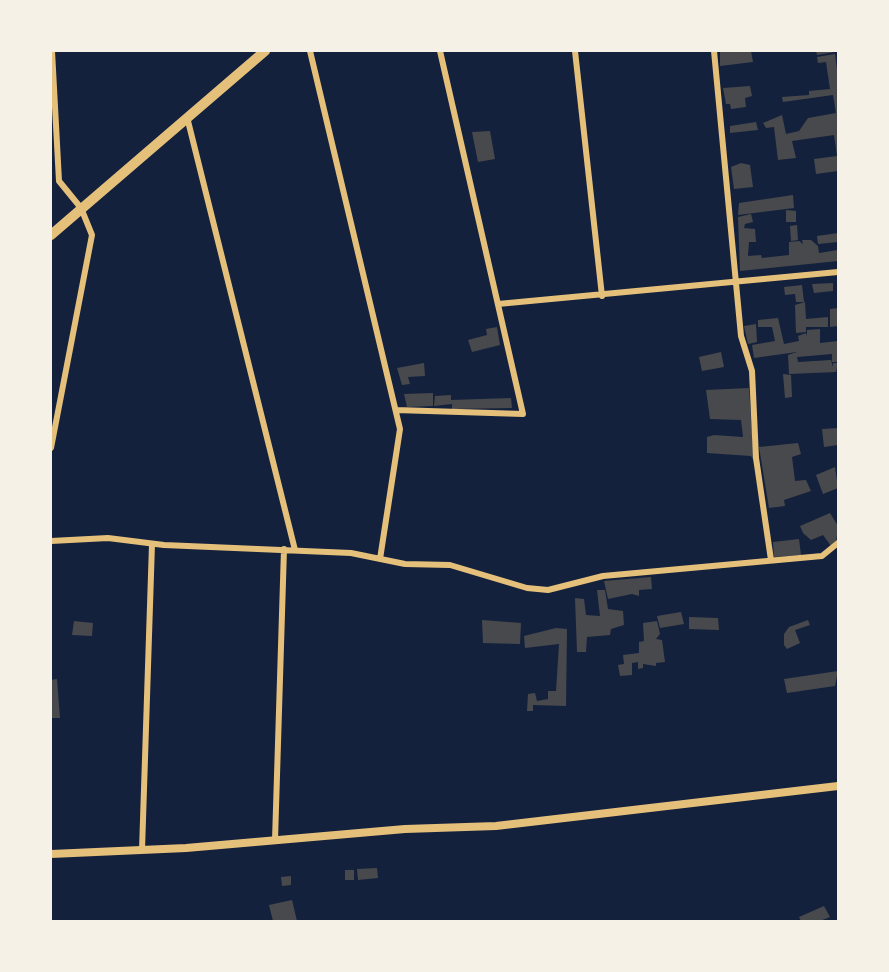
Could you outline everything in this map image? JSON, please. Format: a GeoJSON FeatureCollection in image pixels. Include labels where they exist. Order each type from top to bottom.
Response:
{"type":"FeatureCollection","features":[{"type":"Feature","properties":{"kind":"main road"},"geometry":{"type":"LineString","coordinates":[[51,235],[265,51]]}},
{"type":"Feature","properties":{"kind":"street"},"geometry":{"type":"LineString","coordinates":[[51,448],[92,235],[81,208],[58,181],[52,51]]}},
{"type":"Feature","properties":{"kind":"street"},"geometry":{"type":"LineString","coordinates":[[310,51],[400,429],[380,559]]}},
{"type":"Feature","properties":{"kind":"street"},"geometry":{"type":"LineString","coordinates":[[396,410],[523,414],[440,51]]}},
{"type":"Feature","properties":{"kind":"street"},"geometry":{"type":"LineString","coordinates":[[575,51],[602,296]]}},
{"type":"Feature","properties":{"kind":"street"},"geometry":{"type":"LineString","coordinates":[[714,51],[741,336],[752,371],[756,458],[771,560]]}},
{"type":"Feature","properties":{"kind":"street"},"geometry":{"type":"LineString","coordinates":[[187,117],[295,550]]}},
{"type":"Feature","properties":{"kind":"street"},"geometry":{"type":"LineString","coordinates":[[498,304],[838,272]]}},
{"type":"Feature","properties":{"kind":"street"},"geometry":{"type":"LineString","coordinates":[[51,541],[108,538],[152,544],[351,553],[405,564],[450,565],[527,588],[548,590],[603,576],[822,556],[838,543]]}},
{"type":"Feature","properties":{"kind":"street"},"geometry":{"type":"LineString","coordinates":[[142,850],[152,544]]}},
{"type":"Feature","properties":{"kind":"street"},"geometry":{"type":"LineString","coordinates":[[275,840],[284,549]]}},
{"type":"Feature","properties":{"kind":"street"},"geometry":{"type":"LineString","coordinates":[[51,854],[142,850],[405,829],[496,826],[838,786]]}},
{"type":"Feature","properties":{"kind":"building"},"geometry":{"type":"Polygon","coordinates":[[[751,51],[753,62],[720,66],[720,52],[751,51]]]}},
{"type":"Feature","properties":{"kind":"building"},"geometry":{"type":"Polygon","coordinates":[[[816,51],[835,51],[835,52],[817,55],[816,51]]]}},
{"type":"Feature","properties":{"kind":"building"},"geometry":{"type":"Polygon","coordinates":[[[835,54],[838,77],[838,171],[816,174],[814,159],[837,156],[834,135],[792,141],[796,158],[778,160],[774,127],[766,128],[763,123],[782,115],[786,134],[799,131],[808,118],[836,113],[833,95],[783,102],[782,97],[809,95],[809,91],[830,89],[826,62],[818,63],[817,57],[835,54]]]}},
{"type":"Feature","properties":{"kind":"building"},"geometry":{"type":"Polygon","coordinates":[[[750,86],[752,96],[745,98],[746,107],[731,109],[730,104],[726,104],[723,88],[750,86]]]}},
{"type":"Feature","properties":{"kind":"building"},"geometry":{"type":"Polygon","coordinates":[[[756,122],[758,130],[730,133],[730,126],[756,122]]]}},
{"type":"Feature","properties":{"kind":"building"},"geometry":{"type":"Polygon","coordinates":[[[490,131],[495,159],[478,162],[472,132],[490,131]]]}},
{"type":"Feature","properties":{"kind":"building"},"geometry":{"type":"Polygon","coordinates":[[[741,163],[750,165],[753,187],[734,189],[731,167],[741,163]]]}},
{"type":"Feature","properties":{"kind":"building"},"geometry":{"type":"Polygon","coordinates":[[[793,195],[794,208],[738,215],[739,203],[793,195]]]}},
{"type":"Feature","properties":{"kind":"building"},"geometry":{"type":"Polygon","coordinates":[[[786,210],[796,211],[796,222],[786,222],[786,210]]]}},
{"type":"Feature","properties":{"kind":"building"},"geometry":{"type":"Polygon","coordinates":[[[751,214],[753,222],[745,224],[744,228],[755,229],[756,242],[749,242],[748,256],[761,255],[762,258],[789,255],[789,242],[799,241],[803,244],[802,240],[811,240],[818,246],[819,253],[838,250],[838,261],[740,271],[738,217],[751,214]]]}},
{"type":"Feature","properties":{"kind":"building"},"geometry":{"type":"Polygon","coordinates":[[[797,225],[798,240],[791,241],[790,226],[797,225]]]}},
{"type":"Feature","properties":{"kind":"building"},"geometry":{"type":"Polygon","coordinates":[[[838,233],[838,242],[818,244],[817,236],[838,233]]]}},
{"type":"Feature","properties":{"kind":"building"},"geometry":{"type":"Polygon","coordinates":[[[833,283],[833,291],[814,293],[812,284],[833,283]]]}},
{"type":"Feature","properties":{"kind":"building"},"geometry":{"type":"Polygon","coordinates":[[[802,285],[804,302],[796,302],[795,294],[785,295],[784,287],[802,285]]]}},
{"type":"Feature","properties":{"kind":"building"},"geometry":{"type":"Polygon","coordinates":[[[805,302],[806,319],[828,317],[828,327],[806,327],[806,332],[796,333],[795,305],[805,302]]]}},
{"type":"Feature","properties":{"kind":"building"},"geometry":{"type":"Polygon","coordinates":[[[838,308],[838,326],[830,327],[830,309],[838,308]]]}},
{"type":"Feature","properties":{"kind":"building"},"geometry":{"type":"Polygon","coordinates":[[[778,318],[784,344],[799,341],[798,336],[806,333],[807,336],[807,330],[820,329],[820,343],[838,341],[838,362],[832,362],[832,354],[797,357],[798,362],[831,360],[833,367],[833,363],[838,363],[836,372],[789,374],[788,355],[797,352],[754,358],[752,345],[775,341],[772,327],[758,327],[758,320],[778,318]]]}},
{"type":"Feature","properties":{"kind":"building"},"geometry":{"type":"Polygon","coordinates":[[[756,324],[757,342],[748,344],[744,326],[756,324]]]}},
{"type":"Feature","properties":{"kind":"building"},"geometry":{"type":"Polygon","coordinates":[[[497,327],[500,345],[472,352],[468,340],[487,335],[486,329],[497,327]]]}},
{"type":"Feature","properties":{"kind":"building"},"geometry":{"type":"Polygon","coordinates":[[[721,352],[724,367],[702,371],[699,357],[721,352]]]}},
{"type":"Feature","properties":{"kind":"building"},"geometry":{"type":"Polygon","coordinates":[[[424,363],[425,376],[408,377],[410,384],[402,385],[397,368],[424,363]]]}},
{"type":"Feature","properties":{"kind":"building"},"geometry":{"type":"Polygon","coordinates":[[[783,374],[791,375],[792,397],[785,398],[783,374]]]}},
{"type":"Feature","properties":{"kind":"building"},"geometry":{"type":"Polygon","coordinates":[[[749,388],[754,461],[751,456],[707,453],[707,437],[743,437],[741,420],[710,419],[706,390],[749,388]]]}},
{"type":"Feature","properties":{"kind":"building"},"geometry":{"type":"Polygon","coordinates":[[[433,393],[433,406],[407,407],[404,394],[433,393]]]}},
{"type":"Feature","properties":{"kind":"building"},"geometry":{"type":"Polygon","coordinates":[[[451,395],[451,400],[511,398],[512,408],[452,409],[452,404],[434,406],[435,396],[451,395]]]}},
{"type":"Feature","properties":{"kind":"building"},"geometry":{"type":"Polygon","coordinates":[[[838,428],[838,445],[824,447],[822,429],[838,428]]]}},
{"type":"Feature","properties":{"kind":"building"},"geometry":{"type":"Polygon","coordinates":[[[798,443],[801,454],[792,457],[795,481],[806,480],[811,491],[784,500],[785,506],[769,508],[759,447],[798,443]]]}},
{"type":"Feature","properties":{"kind":"building"},"geometry":{"type":"Polygon","coordinates":[[[835,467],[838,488],[823,494],[816,475],[835,467]]]}},
{"type":"Feature","properties":{"kind":"building"},"geometry":{"type":"Polygon","coordinates":[[[830,513],[838,526],[836,543],[831,546],[823,535],[811,540],[803,533],[800,526],[830,513]]]}},
{"type":"Feature","properties":{"kind":"building"},"geometry":{"type":"Polygon","coordinates":[[[799,539],[801,555],[774,557],[773,542],[799,539]]]}},
{"type":"Feature","properties":{"kind":"building"},"geometry":{"type":"Polygon","coordinates":[[[651,577],[652,589],[639,590],[639,596],[632,594],[608,599],[604,581],[651,577]]]}},
{"type":"Feature","properties":{"kind":"building"},"geometry":{"type":"Polygon","coordinates":[[[597,590],[605,590],[608,609],[623,611],[624,625],[611,629],[610,635],[587,637],[586,652],[577,652],[575,598],[584,599],[586,615],[600,616],[597,590]]]}},
{"type":"Feature","properties":{"kind":"building"},"geometry":{"type":"Polygon","coordinates":[[[681,612],[684,624],[660,628],[657,616],[681,612]]]}},
{"type":"Feature","properties":{"kind":"building"},"geometry":{"type":"Polygon","coordinates":[[[689,617],[718,618],[719,630],[689,629],[689,617]]]}},
{"type":"Feature","properties":{"kind":"building"},"geometry":{"type":"Polygon","coordinates":[[[482,620],[521,623],[520,644],[483,643],[482,620]]]}},
{"type":"Feature","properties":{"kind":"building"},"geometry":{"type":"Polygon","coordinates":[[[808,620],[810,625],[795,630],[800,643],[787,649],[784,645],[784,634],[789,627],[808,620]]]}},
{"type":"Feature","properties":{"kind":"building"},"geometry":{"type":"Polygon","coordinates":[[[74,621],[93,623],[92,636],[72,635],[74,621]]]}},
{"type":"Feature","properties":{"kind":"building"},"geometry":{"type":"Polygon","coordinates":[[[657,621],[660,634],[656,639],[662,640],[665,662],[656,663],[656,666],[643,664],[643,668],[638,669],[638,662],[632,663],[632,675],[620,676],[618,665],[624,664],[623,655],[639,653],[639,642],[644,641],[643,623],[657,621]]]}},
{"type":"Feature","properties":{"kind":"building"},"geometry":{"type":"Polygon","coordinates":[[[556,628],[567,629],[566,706],[533,705],[533,711],[527,711],[528,694],[535,693],[537,701],[548,699],[548,691],[556,691],[559,644],[525,648],[524,636],[556,628]]]}},
{"type":"Feature","properties":{"kind":"building"},"geometry":{"type":"Polygon","coordinates":[[[838,671],[835,686],[787,693],[784,679],[838,671]]]}},
{"type":"Feature","properties":{"kind":"building"},"geometry":{"type":"Polygon","coordinates":[[[57,679],[60,718],[51,718],[51,680],[57,679]]]}},
{"type":"Feature","properties":{"kind":"building"},"geometry":{"type":"Polygon","coordinates":[[[377,868],[378,878],[358,880],[357,869],[377,868]]]}},
{"type":"Feature","properties":{"kind":"building"},"geometry":{"type":"Polygon","coordinates":[[[345,870],[354,870],[354,880],[345,880],[345,870]]]}},
{"type":"Feature","properties":{"kind":"building"},"geometry":{"type":"Polygon","coordinates":[[[291,876],[291,885],[282,886],[281,877],[291,876]]]}},
{"type":"Feature","properties":{"kind":"building"},"geometry":{"type":"Polygon","coordinates":[[[292,900],[297,921],[273,921],[269,905],[292,900]]]}},
{"type":"Feature","properties":{"kind":"building"},"geometry":{"type":"Polygon","coordinates":[[[824,906],[830,917],[820,921],[801,921],[799,917],[824,906]]]}}]}
